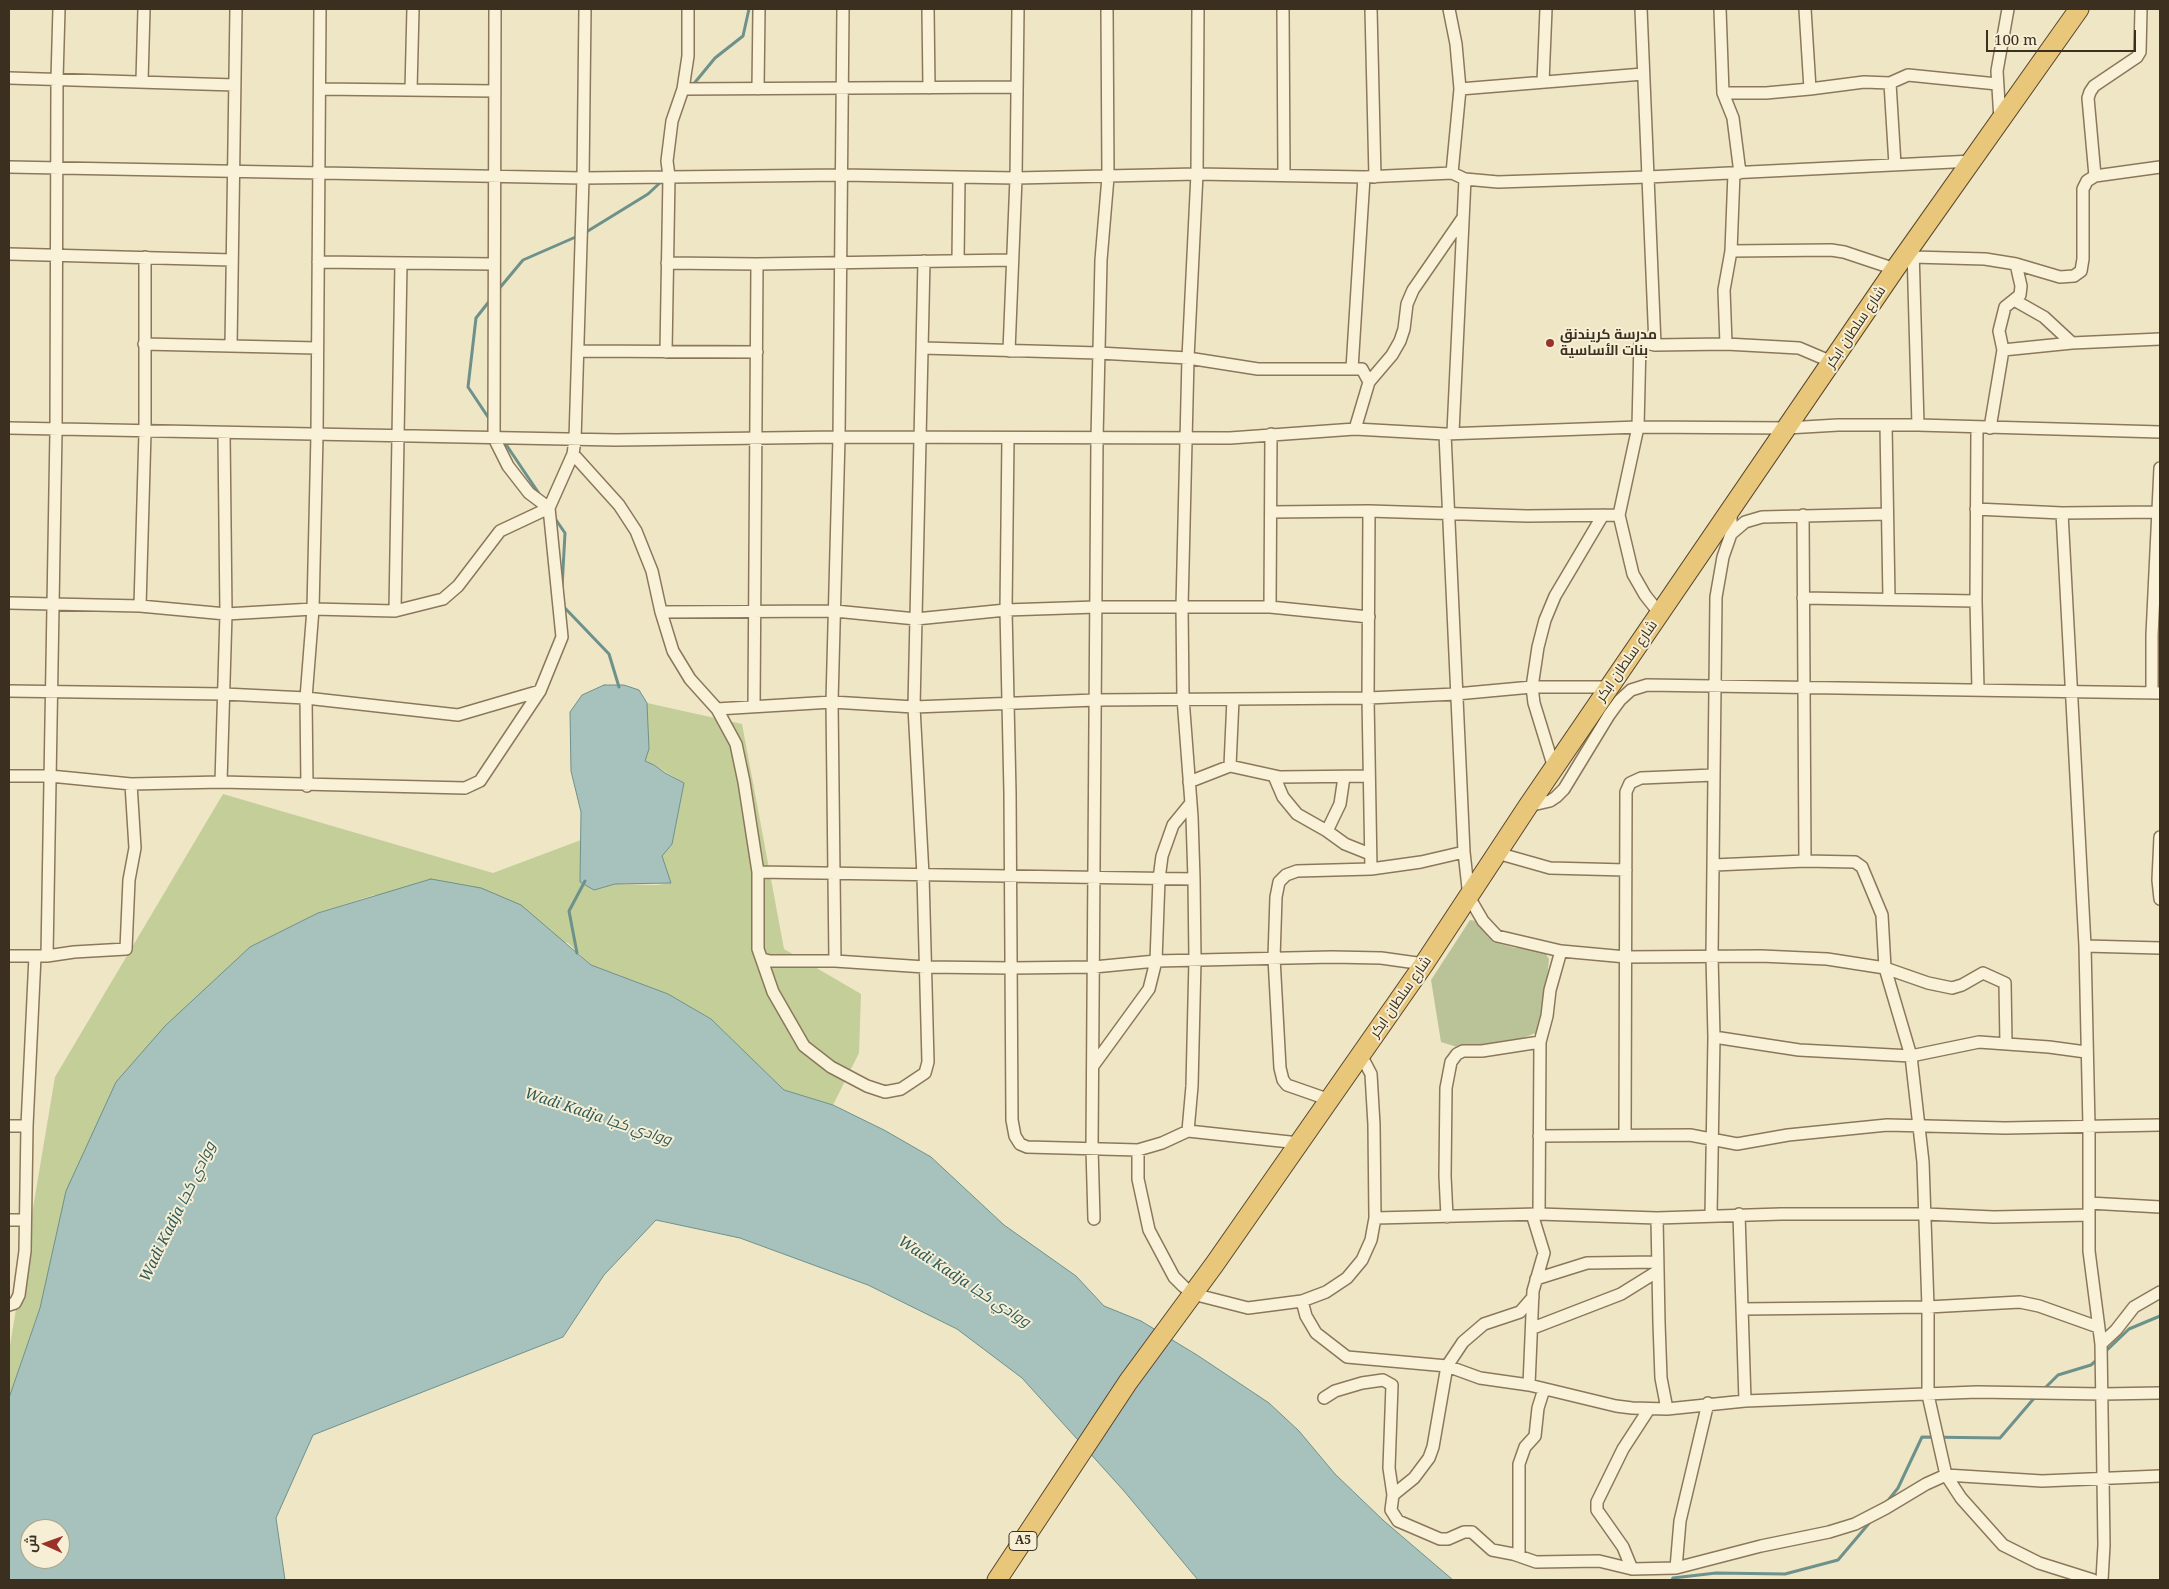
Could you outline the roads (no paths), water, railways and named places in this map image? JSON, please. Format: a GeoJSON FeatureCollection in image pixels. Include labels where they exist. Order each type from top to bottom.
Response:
{"type":"FeatureCollection","features":[{"type":"Feature","properties":{"kind":"highway","name":"شارع سلطان ابكر"},"geometry":{"type":"LineString","coordinates":[[998,1580],[1128,1382],[1193,1294],[1330,1100],[1424,964],[1528,806],[1730,509],[1895,269],[1913,251],[2079,9]]}},
{"type":"Feature","properties":{"kind":"street"},"geometry":{"type":"LineString","coordinates":[[9,1305],[16,1303],[19,1295],[25,1251],[27,1126],[41,956],[50,776],[56,431],[56,168],[59,9]]}},
{"type":"Feature","properties":{"kind":"street"},"geometry":{"type":"LineString","coordinates":[[142,81],[144,9]]}},
{"type":"Feature","properties":{"kind":"street"},"geometry":{"type":"LineString","coordinates":[[231,346],[236,9]]}},
{"type":"Feature","properties":{"kind":"street"},"geometry":{"type":"LineString","coordinates":[[307,786],[306,698],[313,610],[317,435],[320,9]]}},
{"type":"Feature","properties":{"kind":"street"},"geometry":{"type":"LineString","coordinates":[[411,90],[413,9]]}},
{"type":"Feature","properties":{"kind":"street"},"geometry":{"type":"LineString","coordinates":[[495,9],[494,438],[508,466],[529,493],[549,508]]}},
{"type":"Feature","properties":{"kind":"street"},"geometry":{"type":"LineString","coordinates":[[9,776],[50,776],[132,784],[221,782],[307,786],[465,788],[480,780],[540,691],[562,637],[549,508],[573,454],[576,440],[583,178],[585,9]]}},
{"type":"Feature","properties":{"kind":"street"},"geometry":{"type":"LineString","coordinates":[[666,352],[668,145],[676,106],[683,89],[688,56],[688,9]]}},
{"type":"Feature","properties":{"kind":"street"},"geometry":{"type":"LineString","coordinates":[[758,89],[759,9]]}},
{"type":"Feature","properties":{"kind":"street"},"geometry":{"type":"LineString","coordinates":[[835,961],[832,702],[839,437],[843,9]]}},
{"type":"Feature","properties":{"kind":"street"},"geometry":{"type":"LineString","coordinates":[[928,9],[929,88]]}},
{"type":"Feature","properties":{"kind":"street"},"geometry":{"type":"LineString","coordinates":[[1009,352],[1016,178],[1018,9]]}},
{"type":"Feature","properties":{"kind":"street"},"geometry":{"type":"LineString","coordinates":[[1094,1219],[1092,1148],[1093,877],[1097,439],[1101,260],[1108,176],[1107,9]]}},
{"type":"Feature","properties":{"kind":"street"},"geometry":{"type":"LineString","coordinates":[[1188,1131],[1192,1086],[1195,960],[1191,803],[1183,698],[1182,606],[1188,358],[1197,174],[1198,9]]}},
{"type":"Feature","properties":{"kind":"street"},"geometry":{"type":"LineString","coordinates":[[1283,9],[1284,175]]}},
{"type":"Feature","properties":{"kind":"street"},"geometry":{"type":"LineString","coordinates":[[1352,369],[1370,177],[1371,9]]}},
{"type":"Feature","properties":{"kind":"street"},"geometry":{"type":"LineString","coordinates":[[1449,9],[1456,44],[1460,89],[1452,173]]}},
{"type":"Feature","properties":{"kind":"street"},"geometry":{"type":"LineString","coordinates":[[1543,82],[1546,9]]}},
{"type":"Feature","properties":{"kind":"street"},"geometry":{"type":"LineString","coordinates":[[1641,9],[1655,345]]}},
{"type":"Feature","properties":{"kind":"street"},"geometry":{"type":"LineString","coordinates":[[1720,9],[1723,93],[1733,118],[1737,173],[1731,251],[1724,290],[1726,344]]}},
{"type":"Feature","properties":{"kind":"street"},"geometry":{"type":"LineString","coordinates":[[1805,9],[1810,89]]}},
{"type":"Feature","properties":{"kind":"street"},"geometry":{"type":"LineString","coordinates":[[2000,122],[1997,71],[2008,9]]}},
{"type":"Feature","properties":{"kind":"street"},"geometry":{"type":"LineString","coordinates":[[2095,176],[2088,98],[2094,86],[2137,57],[2140,52],[2141,9]]}},
{"type":"Feature","properties":{"kind":"street"},"geometry":{"type":"LineString","coordinates":[[1460,89],[1643,74]]}},
{"type":"Feature","properties":{"kind":"street"},"geometry":{"type":"LineString","coordinates":[[1723,93],[1766,93],[1864,82],[1890,83],[1908,75],[1997,84]]}},
{"type":"Feature","properties":{"kind":"street"},"geometry":{"type":"LineString","coordinates":[[9,78],[235,84]]}},
{"type":"Feature","properties":{"kind":"street"},"geometry":{"type":"LineString","coordinates":[[1890,83],[1895,165]]}},
{"type":"Feature","properties":{"kind":"street"},"geometry":{"type":"LineString","coordinates":[[683,89],[1017,87]]}},
{"type":"Feature","properties":{"kind":"street"},"geometry":{"type":"LineString","coordinates":[[320,89],[495,91]]}},
{"type":"Feature","properties":{"kind":"street"},"geometry":{"type":"LineString","coordinates":[[9,167],[583,178],[841,175],[1016,178],[1197,174],[1370,177],[1452,173],[1465,179],[1498,182],[1648,178],[1973,161]]}},
{"type":"Feature","properties":{"kind":"street"},"geometry":{"type":"LineString","coordinates":[[1918,425],[1913,251],[1985,259],[2016,264],[2060,277],[2074,276],[2081,271],[2083,259],[2083,189],[2087,181],[2095,176],[2160,167]]}},
{"type":"Feature","properties":{"kind":"street"},"geometry":{"type":"LineString","coordinates":[[958,261],[959,178]]}},
{"type":"Feature","properties":{"kind":"street"},"geometry":{"type":"LineString","coordinates":[[1465,179],[1449,433],[1449,514],[1464,852],[1469,897],[1483,921],[1498,936],[1561,952],[1626,957],[1762,956],[1827,959],[1885,968],[1946,987],[1962,985],[1982,972],[2005,983],[2006,1044]]}},
{"type":"Feature","properties":{"kind":"street"},"geometry":{"type":"LineString","coordinates":[[1355,429],[1369,382],[1392,355],[1400,341],[1404,328],[1407,304],[1413,290],[1462,218]]}},
{"type":"Feature","properties":{"kind":"street"},"geometry":{"type":"LineString","coordinates":[[1731,251],[1831,250],[1844,252],[1895,269]]}},
{"type":"Feature","properties":{"kind":"street"},"geometry":{"type":"LineString","coordinates":[[9,254],[232,260]]}},
{"type":"Feature","properties":{"kind":"street"},"geometry":{"type":"LineString","coordinates":[[140,606],[145,432],[145,257]]}},
{"type":"Feature","properties":{"kind":"street"},"geometry":{"type":"LineString","coordinates":[[667,263],[757,264],[1012,260]]}},
{"type":"Feature","properties":{"kind":"street"},"geometry":{"type":"LineString","coordinates":[[573,454],[619,505],[636,531],[652,571],[661,612],[673,651],[690,679],[717,709],[736,744],[758,872],[758,949],[773,992],[804,1046],[832,1068],[867,1086],[885,1092],[900,1089],[926,1073],[928,1062],[923,875],[914,707],[924,261]]}},
{"type":"Feature","properties":{"kind":"street"},"geometry":{"type":"LineString","coordinates":[[318,262],[494,264]]}},
{"type":"Feature","properties":{"kind":"street"},"geometry":{"type":"LineString","coordinates":[[395,611],[401,263]]}},
{"type":"Feature","properties":{"kind":"street"},"geometry":{"type":"LineString","coordinates":[[754,706],[757,264]]}},
{"type":"Feature","properties":{"kind":"street"},"geometry":{"type":"LineString","coordinates":[[1990,428],[2003,350],[1999,331],[2005,307],[2020,294],[2021,286],[2016,264]]}},
{"type":"Feature","properties":{"kind":"street"},"geometry":{"type":"LineString","coordinates":[[2014,300],[2044,317],[2072,343]]}},
{"type":"Feature","properties":{"kind":"street"},"geometry":{"type":"LineString","coordinates":[[2003,350],[2072,343],[2160,339]]}},
{"type":"Feature","properties":{"kind":"street"},"geometry":{"type":"LineString","coordinates":[[1660,614],[1645,596],[1633,574],[1619,515],[1638,427],[1640,342],[1655,345],[1726,344],[1799,348],[1832,362]]}},
{"type":"Feature","properties":{"kind":"street"},"geometry":{"type":"LineString","coordinates":[[144,344],[317,348]]}},
{"type":"Feature","properties":{"kind":"street"},"geometry":{"type":"LineString","coordinates":[[923,348],[1009,352],[1098,353],[1188,358],[1258,369],[1362,369],[1369,382]]}},
{"type":"Feature","properties":{"kind":"street"},"geometry":{"type":"LineString","coordinates":[[578,351],[757,352]]}},
{"type":"Feature","properties":{"kind":"street"},"geometry":{"type":"LineString","coordinates":[[1886,425],[1888,600]]}},
{"type":"Feature","properties":{"kind":"street"},"geometry":{"type":"LineString","coordinates":[[9,428],[56,431],[576,440],[839,437],[920,439],[1230,438],[1355,429],[1449,433],[1638,427],[1787,428],[1886,425],[2160,432]]}},
{"type":"Feature","properties":{"kind":"street"},"geometry":{"type":"LineString","coordinates":[[1978,428],[1976,509],[1978,690]]}},
{"type":"Feature","properties":{"kind":"street"},"geometry":{"type":"LineString","coordinates":[[221,782],[226,614],[224,434]]}},
{"type":"Feature","properties":{"kind":"street"},"geometry":{"type":"LineString","coordinates":[[1270,607],[1271,434]]}},
{"type":"Feature","properties":{"kind":"street"},"geometry":{"type":"LineString","coordinates":[[1008,438],[1006,610],[1009,704],[1012,1120],[1015,1136],[1020,1144],[1027,1148],[1138,1150],[1188,1131],[1299,1143]]}},
{"type":"Feature","properties":{"kind":"street"},"geometry":{"type":"LineString","coordinates":[[1528,806],[1550,801],[1564,789],[1609,715],[1631,690],[1646,685],[2071,690],[2156,693],[2157,512],[2160,468]]}},
{"type":"Feature","properties":{"kind":"street"},"geometry":{"type":"LineString","coordinates":[[9,603],[140,606],[226,614],[313,610],[395,611],[443,599],[458,586],[500,531],[549,508]]}},
{"type":"Feature","properties":{"kind":"street"},"geometry":{"type":"LineString","coordinates":[[1730,509],[1732,534]]}},
{"type":"Feature","properties":{"kind":"street"},"geometry":{"type":"LineString","coordinates":[[1976,509],[2062,513],[2157,512]]}},
{"type":"Feature","properties":{"kind":"street"},"geometry":{"type":"LineString","coordinates":[[1271,512],[1370,511],[1527,516],[1619,515]]}},
{"type":"Feature","properties":{"kind":"street"},"geometry":{"type":"LineString","coordinates":[[1370,511],[1368,698],[1371,869]]}},
{"type":"Feature","properties":{"kind":"street"},"geometry":{"type":"LineString","coordinates":[[2062,513],[2085,946],[2092,1281],[2101,1344],[2103,1394],[2104,1545],[2102,1580]]}},
{"type":"Feature","properties":{"kind":"street"},"geometry":{"type":"LineString","coordinates":[[1710,1216],[1714,1037],[1712,956],[1716,597],[1722,557],[1732,534],[1744,522],[1757,517],[1887,514]]}},
{"type":"Feature","properties":{"kind":"street"},"geometry":{"type":"LineString","coordinates":[[1554,768],[1534,703],[1532,686],[1540,638],[1552,604],[1603,515]]}},
{"type":"Feature","properties":{"kind":"street"},"geometry":{"type":"LineString","coordinates":[[1803,516],[1805,861]]}},
{"type":"Feature","properties":{"kind":"street"},"geometry":{"type":"LineString","coordinates":[[1803,598],[1976,601]]}},
{"type":"Feature","properties":{"kind":"street"},"geometry":{"type":"LineString","coordinates":[[661,612],[835,611],[916,619],[1006,610],[1182,606],[1270,607],[1369,617]]}},
{"type":"Feature","properties":{"kind":"street"},"geometry":{"type":"LineString","coordinates":[[717,709],[832,702],[914,707],[1183,698],[1368,698],[1456,694],[1532,686],[1610,687]]}},
{"type":"Feature","properties":{"kind":"street"},"geometry":{"type":"LineString","coordinates":[[9,691],[224,694],[306,698],[458,715],[540,691]]}},
{"type":"Feature","properties":{"kind":"street"},"geometry":{"type":"LineString","coordinates":[[1230,766],[1233,699]]}},
{"type":"Feature","properties":{"kind":"street"},"geometry":{"type":"LineString","coordinates":[[1189,782],[1230,766],[1274,776],[1369,776]]}},
{"type":"Feature","properties":{"kind":"street"},"geometry":{"type":"LineString","coordinates":[[1625,1134],[1626,870],[1624,808],[1626,792],[1630,783],[1641,778],[1714,775]]}},
{"type":"Feature","properties":{"kind":"street"},"geometry":{"type":"LineString","coordinates":[[1274,776],[1283,797],[1297,814],[1345,844],[1370,854]]}},
{"type":"Feature","properties":{"kind":"street"},"geometry":{"type":"LineString","coordinates":[[1327,831],[1340,804],[1344,777]]}},
{"type":"Feature","properties":{"kind":"street"},"geometry":{"type":"LineString","coordinates":[[9,956],[41,956],[126,949],[129,880],[135,848],[132,784]]}},
{"type":"Feature","properties":{"kind":"street"},"geometry":{"type":"LineString","coordinates":[[1093,1066],[1144,996],[1152,980],[1156,961],[1159,879],[1162,856],[1168,835],[1191,803]]}},
{"type":"Feature","properties":{"kind":"street"},"geometry":{"type":"LineString","coordinates":[[2160,836],[2158,880],[2160,899]]}},
{"type":"Feature","properties":{"kind":"street"},"geometry":{"type":"LineString","coordinates":[[1330,1100],[1291,1087],[1283,1080],[1280,1068],[1274,958],[1276,897],[1279,882],[1286,875],[1297,871],[1371,869],[1421,862],[1464,852]]}},
{"type":"Feature","properties":{"kind":"street"},"geometry":{"type":"LineString","coordinates":[[1497,853],[1550,868],[1626,870]]}},
{"type":"Feature","properties":{"kind":"street"},"geometry":{"type":"LineString","coordinates":[[1714,865],[1805,861],[1856,862],[1862,867],[1882,915],[1885,968],[1911,1056],[1920,1124],[1925,1214],[1928,1395],[1946,1475],[1961,1498],[2003,1545],[2039,1563],[2093,1580]]}},
{"type":"Feature","properties":{"kind":"street"},"geometry":{"type":"LineString","coordinates":[[758,872],[1194,879]]}},
{"type":"Feature","properties":{"kind":"street"},"geometry":{"type":"LineString","coordinates":[[2085,946],[2160,948]]}},
{"type":"Feature","properties":{"kind":"street"},"geometry":{"type":"LineString","coordinates":[[1528,1385],[1533,1297],[1544,1253],[1535,1214],[1540,1042],[1547,1016],[1550,990],[1561,952]]}},
{"type":"Feature","properties":{"kind":"street"},"geometry":{"type":"LineString","coordinates":[[762,959],[770,961],[835,961],[925,967],[1012,968],[1094,967],[1156,961],[1361,957],[1424,964]]}},
{"type":"Feature","properties":{"kind":"street"},"geometry":{"type":"LineString","coordinates":[[1714,1037],[1799,1050],[1911,1056],[1979,1042],[2086,1052]]}},
{"type":"Feature","properties":{"kind":"street"},"geometry":{"type":"LineString","coordinates":[[1448,1217],[1445,1176],[1446,1088],[1451,1062],[1457,1054],[1463,1051],[1540,1042]]}},
{"type":"Feature","properties":{"kind":"street"},"geometry":{"type":"LineString","coordinates":[[1138,1150],[1138,1178],[1149,1230],[1174,1277],[1193,1294],[1248,1308],[1302,1301],[1326,1292],[1347,1278],[1362,1260],[1371,1240],[1375,1218],[1374,1125],[1371,1074],[1361,1055]]}},
{"type":"Feature","properties":{"kind":"street"},"geometry":{"type":"LineString","coordinates":[[1538,1136],[1690,1135],[1711,1137],[1737,1144],[1788,1135],[1887,1125],[1920,1124],[2005,1128],[2160,1125]]}},
{"type":"Feature","properties":{"kind":"street"},"geometry":{"type":"LineString","coordinates":[[9,1126],[27,1126]]}},
{"type":"Feature","properties":{"kind":"street"},"geometry":{"type":"LineString","coordinates":[[1375,1218],[1535,1214],[1657,1218],[1740,1214],[1925,1214],[1994,1217],[2089,1209],[2160,1207]]}},
{"type":"Feature","properties":{"kind":"street"},"geometry":{"type":"LineString","coordinates":[[1740,1214],[1745,1401]]}},
{"type":"Feature","properties":{"kind":"street"},"geometry":{"type":"LineString","coordinates":[[1657,1218],[1662,1378],[1666,1409]]}},
{"type":"Feature","properties":{"kind":"street"},"geometry":{"type":"LineString","coordinates":[[9,1220],[24,1220]]}},
{"type":"Feature","properties":{"kind":"street"},"geometry":{"type":"LineString","coordinates":[[1536,1279],[1587,1263],[1658,1266]]}},
{"type":"Feature","properties":{"kind":"street"},"geometry":{"type":"LineString","coordinates":[[1532,1328],[1621,1294],[1658,1266]]}},
{"type":"Feature","properties":{"kind":"street"},"geometry":{"type":"LineString","coordinates":[[2101,1344],[2116,1330],[2134,1307],[2160,1292]]}},
{"type":"Feature","properties":{"kind":"street"},"geometry":{"type":"LineString","coordinates":[[1393,1495],[1414,1478],[1429,1458],[1433,1447],[1447,1366],[1463,1342],[1484,1324],[1520,1312],[1533,1297]]}},
{"type":"Feature","properties":{"kind":"street"},"geometry":{"type":"LineString","coordinates":[[1302,1301],[1306,1316],[1316,1333],[1346,1357],[1447,1366],[1480,1378],[1544,1388],[1616,1406],[1666,1409],[1708,1403],[1977,1392],[2160,1393]]}},
{"type":"Feature","properties":{"kind":"street"},"geometry":{"type":"LineString","coordinates":[[1742,1309],[1928,1307],[2020,1302],[2039,1306],[2098,1326]]}},
{"type":"Feature","properties":{"kind":"street"},"geometry":{"type":"LineString","coordinates":[[1324,1398],[1335,1391],[1362,1383],[1383,1380],[1392,1385],[1389,1468],[1393,1495],[1392,1514],[1405,1524],[1440,1539],[1448,1539],[1464,1532],[1472,1532],[1492,1550],[1536,1562],[1599,1561],[1632,1568],[1676,1568],[1761,1546],[1829,1532],[1855,1524],[1926,1484],[1946,1475],[2042,1481],[2160,1476]]}},
{"type":"Feature","properties":{"kind":"street"},"geometry":{"type":"LineString","coordinates":[[1519,1556],[1519,1464],[1523,1451],[1535,1436],[1537,1413],[1544,1388]]}},
{"type":"Feature","properties":{"kind":"street"},"geometry":{"type":"LineString","coordinates":[[1676,1568],[1680,1521],[1708,1403]]}},
{"type":"Feature","properties":{"kind":"street"},"geometry":{"type":"LineString","coordinates":[[1632,1568],[1623,1547],[1597,1510],[1597,1502],[1624,1449],[1649,1409]]}},
{"type":"Feature","properties":{"kind":"water"},"geometry":{"type":"Polygon","coordinates":[[[604,685],[624,685],[639,690],[647,703],[649,749],[645,761],[684,783],[672,844],[662,856],[671,883],[615,884],[594,890],[580,882],[581,812],[571,771],[570,712],[582,695],[604,685]]]}},
{"type":"Feature","properties":{"kind":"water","name":"Wadi Kadja ووادي كجا"},"geometry":{"type":"Polygon","coordinates":[[[431,879],[481,888],[521,905],[591,965],[668,994],[711,1019],[784,1090],[833,1105],[884,1130],[931,1157],[1004,1225],[1076,1276],[1104,1306],[1141,1321],[1197,1355],[1269,1403],[1299,1431],[1335,1474],[1384,1521],[1453,1580],[1198,1580],[1124,1491],[1022,1378],[957,1329],[868,1285],[740,1238],[656,1220],[604,1275],[563,1337],[313,1435],[276,1518],[285,1580],[9,1580],[9,1398],[40,1308],[66,1191],[116,1082],[165,1026],[250,947],[318,913],[431,879]]]}},
{"type":"Feature","properties":{"kind":"waterway"},"geometry":{"type":"LineString","coordinates":[[692,86],[715,58],[743,36],[749,9]]}},
{"type":"Feature","properties":{"kind":"waterway"},"geometry":{"type":"LineString","coordinates":[[583,234],[648,194],[663,180]]}},
{"type":"Feature","properties":{"kind":"waterway"},"geometry":{"type":"LineString","coordinates":[[498,290],[523,260],[578,236]]}},
{"type":"Feature","properties":{"kind":"waterway"},"geometry":{"type":"LineString","coordinates":[[490,420],[468,387],[476,318],[491,299]]}},
{"type":"Feature","properties":{"kind":"waterway"},"geometry":{"type":"LineString","coordinates":[[503,440],[540,495]]}},
{"type":"Feature","properties":{"kind":"waterway"},"geometry":{"type":"LineString","coordinates":[[554,517],[565,533],[562,588]]}},
{"type":"Feature","properties":{"kind":"waterway"},"geometry":{"type":"LineString","coordinates":[[563,606],[609,654],[619,687]]}},
{"type":"Feature","properties":{"kind":"waterway"},"geometry":{"type":"LineString","coordinates":[[577,953],[569,911],[585,881]]}},
{"type":"Feature","properties":{"kind":"waterway"},"geometry":{"type":"LineString","coordinates":[[2105,1352],[2129,1329],[2160,1316]]}},
{"type":"Feature","properties":{"kind":"waterway"},"geometry":{"type":"LineString","coordinates":[[2043,1390],[2058,1375],[2091,1365],[2099,1358]]}},
{"type":"Feature","properties":{"kind":"waterway"},"geometry":{"type":"LineString","coordinates":[[1886,1503],[1898,1488],[1922,1437],[2000,1438],[2036,1396]]}},
{"type":"Feature","properties":{"kind":"waterway"},"geometry":{"type":"LineString","coordinates":[[1672,1580],[1673,1578],[1716,1573],[1785,1574],[1838,1560],[1871,1521]]}},
{"type":"Feature","properties":{"kind":"place","name":"مدرسة كريندنق بنات الأساسية"},"geometry":{"type":"Point","coordinates":[1550,343]}}]}
